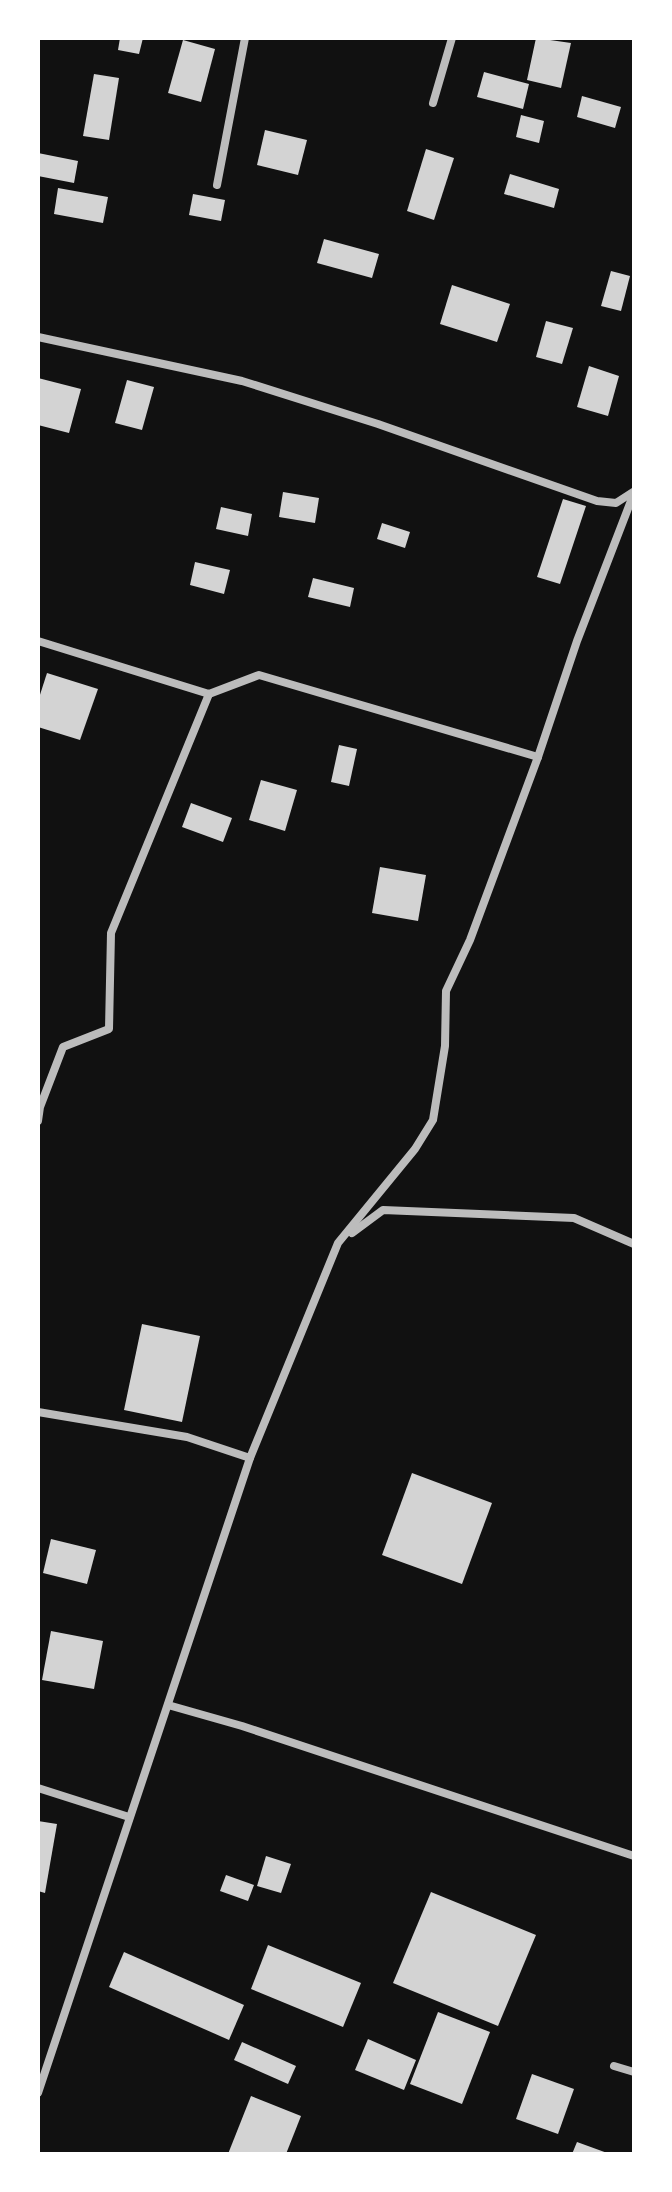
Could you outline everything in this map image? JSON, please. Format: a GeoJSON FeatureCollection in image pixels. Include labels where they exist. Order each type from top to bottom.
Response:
{"type":"FeatureCollection","features":[{"type":"Feature","properties":{"kind":"street"},"geometry":{"type":"LineString","coordinates":[[217,185],[245,38]]}},
{"type":"Feature","properties":{"kind":"street"},"geometry":{"type":"LineString","coordinates":[[433,103],[452,38]]}},
{"type":"Feature","properties":{"kind":"street"},"geometry":{"type":"LineString","coordinates":[[38,337],[242,381],[378,424],[597,501],[616,503],[634,492]]}},
{"type":"Feature","properties":{"kind":"street"},"geometry":{"type":"LineString","coordinates":[[38,2093],[250,1458],[338,1243],[415,1149],[433,1120],[445,1046],[446,991],[470,940],[634,492]]}},
{"type":"Feature","properties":{"kind":"street"},"geometry":{"type":"LineString","coordinates":[[38,641],[209,694],[259,675],[538,757]]}},
{"type":"Feature","properties":{"kind":"street"},"geometry":{"type":"LineString","coordinates":[[38,1121],[40,1107],[63,1047],[109,1029],[111,933],[209,694]]}},
{"type":"Feature","properties":{"kind":"street"},"geometry":{"type":"LineString","coordinates":[[338,1243],[383,1210],[574,1218],[634,1244]]}},
{"type":"Feature","properties":{"kind":"street"},"geometry":{"type":"LineString","coordinates":[[38,1412],[187,1437],[250,1458]]}},
{"type":"Feature","properties":{"kind":"street"},"geometry":{"type":"LineString","coordinates":[[168,1705],[242,1726],[634,1856]]}},
{"type":"Feature","properties":{"kind":"street"},"geometry":{"type":"LineString","coordinates":[[38,1788],[129,1817]]}},
{"type":"Feature","properties":{"kind":"street"},"geometry":{"type":"LineString","coordinates":[[614,2066],[634,2072]]}},
{"type":"Feature","properties":{"kind":"building"},"geometry":{"type":"Polygon","coordinates":[[[120,38],[143,38],[139,54],[118,50],[120,38]]]}},
{"type":"Feature","properties":{"kind":"building"},"geometry":{"type":"Polygon","coordinates":[[[536,38],[571,43],[561,88],[527,80],[536,38]]]}},
{"type":"Feature","properties":{"kind":"building"},"geometry":{"type":"Polygon","coordinates":[[[183,40],[215,49],[201,102],[168,93],[183,40]]]}},
{"type":"Feature","properties":{"kind":"building"},"geometry":{"type":"Polygon","coordinates":[[[484,72],[529,84],[523,109],[477,97],[484,72]]]}},
{"type":"Feature","properties":{"kind":"building"},"geometry":{"type":"Polygon","coordinates":[[[94,74],[119,78],[109,140],[83,136],[94,74]]]}},
{"type":"Feature","properties":{"kind":"building"},"geometry":{"type":"Polygon","coordinates":[[[582,96],[621,107],[615,128],[577,117],[582,96]]]}},
{"type":"Feature","properties":{"kind":"building"},"geometry":{"type":"Polygon","coordinates":[[[521,115],[544,121],[539,143],[516,137],[521,115]]]}},
{"type":"Feature","properties":{"kind":"building"},"geometry":{"type":"Polygon","coordinates":[[[265,130],[307,140],[298,175],[257,165],[265,130]]]}},
{"type":"Feature","properties":{"kind":"building"},"geometry":{"type":"Polygon","coordinates":[[[426,149],[454,158],[434,220],[407,211],[426,149]]]}},
{"type":"Feature","properties":{"kind":"building"},"geometry":{"type":"Polygon","coordinates":[[[38,153],[78,161],[74,183],[38,176],[38,153]]]}},
{"type":"Feature","properties":{"kind":"building"},"geometry":{"type":"Polygon","coordinates":[[[510,174],[559,189],[554,208],[504,194],[510,174]]]}},
{"type":"Feature","properties":{"kind":"building"},"geometry":{"type":"Polygon","coordinates":[[[58,188],[108,197],[103,223],[54,214],[58,188]]]}},
{"type":"Feature","properties":{"kind":"building"},"geometry":{"type":"Polygon","coordinates":[[[193,194],[225,200],[221,221],[189,215],[193,194]]]}},
{"type":"Feature","properties":{"kind":"building"},"geometry":{"type":"Polygon","coordinates":[[[324,239],[379,254],[372,278],[317,263],[324,239]]]}},
{"type":"Feature","properties":{"kind":"building"},"geometry":{"type":"Polygon","coordinates":[[[611,271],[630,276],[621,311],[601,306],[611,271]]]}},
{"type":"Feature","properties":{"kind":"building"},"geometry":{"type":"Polygon","coordinates":[[[452,285],[510,304],[497,342],[440,324],[452,285]]]}},
{"type":"Feature","properties":{"kind":"building"},"geometry":{"type":"Polygon","coordinates":[[[546,321],[573,328],[562,364],[536,357],[546,321]]]}},
{"type":"Feature","properties":{"kind":"building"},"geometry":{"type":"Polygon","coordinates":[[[589,366],[619,376],[608,416],[577,407],[589,366]]]}},
{"type":"Feature","properties":{"kind":"building"},"geometry":{"type":"Polygon","coordinates":[[[38,378],[81,389],[69,433],[38,425],[38,378]]]}},
{"type":"Feature","properties":{"kind":"building"},"geometry":{"type":"Polygon","coordinates":[[[127,380],[154,387],[142,430],[115,423],[127,380]]]}},
{"type":"Feature","properties":{"kind":"building"},"geometry":{"type":"Polygon","coordinates":[[[283,492],[319,498],[315,523],[279,517],[283,492]]]}},
{"type":"Feature","properties":{"kind":"building"},"geometry":{"type":"Polygon","coordinates":[[[563,499],[586,506],[560,584],[537,577],[563,499]]]}},
{"type":"Feature","properties":{"kind":"building"},"geometry":{"type":"Polygon","coordinates":[[[221,507],[252,514],[248,536],[216,529],[221,507]]]}},
{"type":"Feature","properties":{"kind":"building"},"geometry":{"type":"Polygon","coordinates":[[[382,523],[410,532],[405,548],[377,539],[382,523]]]}},
{"type":"Feature","properties":{"kind":"building"},"geometry":{"type":"Polygon","coordinates":[[[195,562],[230,570],[224,594],[190,585],[195,562]]]}},
{"type":"Feature","properties":{"kind":"building"},"geometry":{"type":"Polygon","coordinates":[[[313,578],[354,588],[350,607],[308,597],[313,578]]]}},
{"type":"Feature","properties":{"kind":"building"},"geometry":{"type":"Polygon","coordinates":[[[47,673],[98,689],[80,740],[38,727],[38,701],[47,673]]]}},
{"type":"Feature","properties":{"kind":"building"},"geometry":{"type":"Polygon","coordinates":[[[339,745],[357,749],[349,786],[331,782],[339,745]]]}},
{"type":"Feature","properties":{"kind":"building"},"geometry":{"type":"Polygon","coordinates":[[[261,780],[297,790],[285,831],[249,820],[261,780]]]}},
{"type":"Feature","properties":{"kind":"building"},"geometry":{"type":"Polygon","coordinates":[[[191,803],[232,818],[223,842],[182,827],[191,803]]]}},
{"type":"Feature","properties":{"kind":"building"},"geometry":{"type":"Polygon","coordinates":[[[380,867],[426,875],[418,921],[372,913],[380,867]]]}},
{"type":"Feature","properties":{"kind":"building"},"geometry":{"type":"Polygon","coordinates":[[[142,1324],[200,1336],[182,1422],[124,1410],[142,1324]]]}},
{"type":"Feature","properties":{"kind":"building"},"geometry":{"type":"Polygon","coordinates":[[[412,1473],[492,1503],[462,1584],[382,1555],[412,1473]]]}},
{"type":"Feature","properties":{"kind":"building"},"geometry":{"type":"Polygon","coordinates":[[[51,1539],[96,1550],[87,1584],[43,1573],[51,1539]]]}},
{"type":"Feature","properties":{"kind":"building"},"geometry":{"type":"Polygon","coordinates":[[[51,1631],[103,1641],[94,1689],[42,1680],[51,1631]]]}},
{"type":"Feature","properties":{"kind":"building"},"geometry":{"type":"Polygon","coordinates":[[[38,1821],[57,1824],[45,1893],[38,1891],[38,1821]]]}},
{"type":"Feature","properties":{"kind":"building"},"geometry":{"type":"Polygon","coordinates":[[[266,1856],[291,1864],[281,1893],[257,1886],[266,1856]]]}},
{"type":"Feature","properties":{"kind":"building"},"geometry":{"type":"Polygon","coordinates":[[[226,1875],[254,1885],[248,1901],[220,1891],[226,1875]]]}},
{"type":"Feature","properties":{"kind":"building"},"geometry":{"type":"Polygon","coordinates":[[[431,1892],[536,1935],[498,2026],[393,1983],[431,1892]]]}},
{"type":"Feature","properties":{"kind":"building"},"geometry":{"type":"Polygon","coordinates":[[[268,1945],[361,1983],[343,2027],[251,1989],[268,1945]]]}},
{"type":"Feature","properties":{"kind":"building"},"geometry":{"type":"Polygon","coordinates":[[[124,1952],[244,2005],[229,2040],[109,1987],[124,1952]]]}},
{"type":"Feature","properties":{"kind":"building"},"geometry":{"type":"Polygon","coordinates":[[[438,2012],[490,2032],[462,2104],[410,2084],[438,2012]]]}},
{"type":"Feature","properties":{"kind":"building"},"geometry":{"type":"Polygon","coordinates":[[[368,2039],[416,2060],[404,2090],[355,2070],[368,2039]]]}},
{"type":"Feature","properties":{"kind":"building"},"geometry":{"type":"Polygon","coordinates":[[[242,2042],[296,2066],[288,2084],[234,2060],[242,2042]]]}},
{"type":"Feature","properties":{"kind":"building"},"geometry":{"type":"Polygon","coordinates":[[[532,2074],[574,2089],[558,2134],[516,2119],[532,2074]]]}},
{"type":"Feature","properties":{"kind":"building"},"geometry":{"type":"Polygon","coordinates":[[[251,2096],[301,2116],[286,2154],[228,2154],[251,2096]]]}},
{"type":"Feature","properties":{"kind":"building"},"geometry":{"type":"Polygon","coordinates":[[[577,2142],[610,2154],[572,2154],[577,2142]]]}}]}
